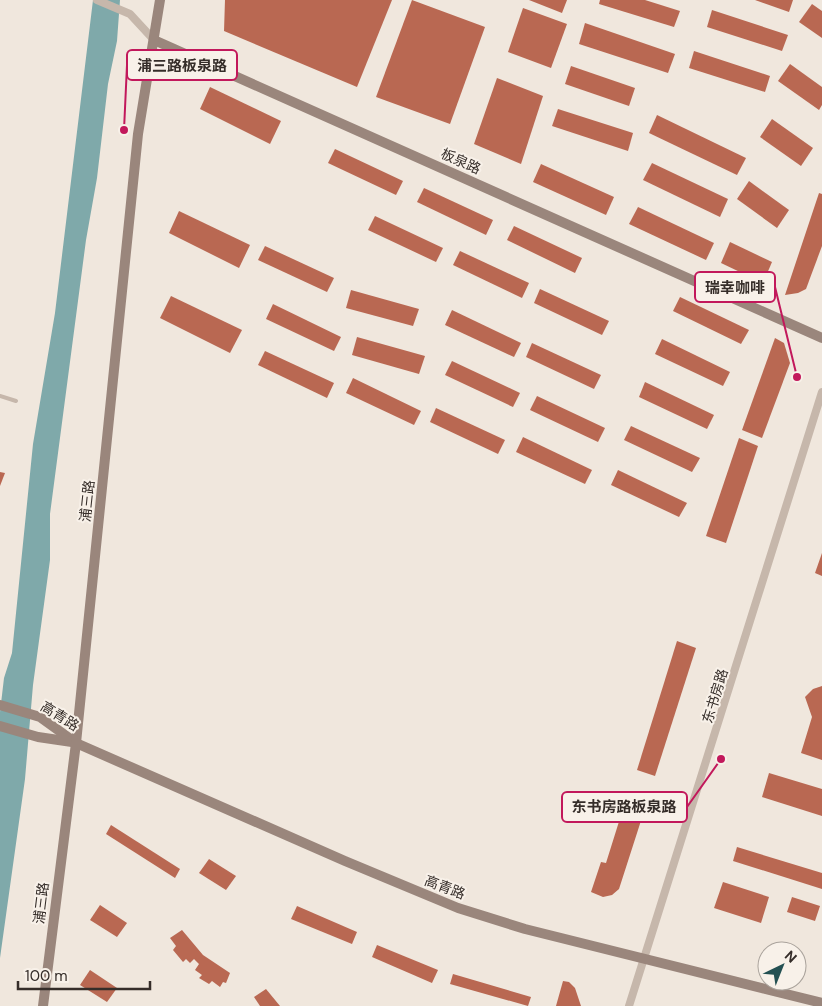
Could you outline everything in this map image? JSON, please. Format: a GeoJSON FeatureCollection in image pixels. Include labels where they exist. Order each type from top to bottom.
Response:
{"type":"FeatureCollection","features":[{"type":"Feature","properties":{"kind":"main road","name":"浦三路"},"geometry":{"type":"LineString","coordinates":[[43,1006],[76,743],[137,144],[160,0]]}},
{"type":"Feature","properties":{"kind":"main road","name":"板泉路"},"geometry":{"type":"LineString","coordinates":[[154,40],[822,338]]}},
{"type":"Feature","properties":{"kind":"main road","name":"高青路"},"geometry":{"type":"LineString","coordinates":[[0,705],[40,717],[76,743],[458,908],[525,929],[822,1004]]}},
{"type":"Feature","properties":{"kind":"main road","name":"高青路"},"geometry":{"type":"LineString","coordinates":[[0,726],[38,737],[76,743]]}},
{"type":"Feature","properties":{"kind":"street","name":"板泉路"},"geometry":{"type":"LineString","coordinates":[[96,0],[130,14],[154,40]]}},
{"type":"Feature","properties":{"kind":"street","name":"东书房路"},"geometry":{"type":"LineString","coordinates":[[629,1006],[822,392]]}},
{"type":"Feature","properties":{"kind":"lane"},"geometry":{"type":"LineString","coordinates":[[0,396],[16,401]]}},
{"type":"Feature","properties":{"kind":"water"},"geometry":{"type":"Polygon","coordinates":[[[93,0],[120,0],[117,41],[108,84],[97,178],[86,240],[50,514],[50,560],[33,685],[25,779],[0,958],[0,712],[4,678],[12,653],[33,444],[55,313],[93,0]]]}},
{"type":"Feature","properties":{"kind":"building"},"geometry":{"type":"Polygon","coordinates":[[[225,0],[392,0],[357,87],[224,31],[225,0]]]}},
{"type":"Feature","properties":{"kind":"building"},"geometry":{"type":"Polygon","coordinates":[[[412,0],[485,27],[450,124],[376,97],[412,0]]]}},
{"type":"Feature","properties":{"kind":"building"},"geometry":{"type":"Polygon","coordinates":[[[529,0],[567,0],[562,13],[529,0]]]}},
{"type":"Feature","properties":{"kind":"building"},"geometry":{"type":"Polygon","coordinates":[[[600,0],[645,0],[680,11],[674,27],[599,4],[600,0]]]}},
{"type":"Feature","properties":{"kind":"building"},"geometry":{"type":"Polygon","coordinates":[[[755,0],[793,0],[789,12],[755,0]]]}},
{"type":"Feature","properties":{"kind":"building"},"geometry":{"type":"Polygon","coordinates":[[[812,4],[822,11],[822,38],[799,22],[812,4]]]}},
{"type":"Feature","properties":{"kind":"building"},"geometry":{"type":"Polygon","coordinates":[[[523,8],[567,24],[551,68],[508,52],[523,8]]]}},
{"type":"Feature","properties":{"kind":"building"},"geometry":{"type":"Polygon","coordinates":[[[712,10],[788,35],[782,51],[707,27],[712,10]]]}},
{"type":"Feature","properties":{"kind":"building"},"geometry":{"type":"Polygon","coordinates":[[[585,23],[675,54],[668,73],[579,44],[585,23]]]}},
{"type":"Feature","properties":{"kind":"building"},"geometry":{"type":"Polygon","coordinates":[[[694,51],[770,76],[765,92],[689,68],[694,51]]]}},
{"type":"Feature","properties":{"kind":"building"},"geometry":{"type":"Polygon","coordinates":[[[790,64],[822,87],[822,105],[819,110],[778,81],[790,64]]]}},
{"type":"Feature","properties":{"kind":"building"},"geometry":{"type":"Polygon","coordinates":[[[571,66],[635,88],[629,106],[565,84],[571,66]]]}},
{"type":"Feature","properties":{"kind":"building"},"geometry":{"type":"Polygon","coordinates":[[[497,78],[543,96],[521,164],[474,144],[497,78]]]}},
{"type":"Feature","properties":{"kind":"building"},"geometry":{"type":"Polygon","coordinates":[[[210,87],[281,121],[270,144],[200,109],[210,87]]]}},
{"type":"Feature","properties":{"kind":"building"},"geometry":{"type":"Polygon","coordinates":[[[558,109],[633,133],[628,151],[552,126],[558,109]]]}},
{"type":"Feature","properties":{"kind":"building"},"geometry":{"type":"Polygon","coordinates":[[[657,115],[746,158],[737,175],[649,133],[657,115]]]}},
{"type":"Feature","properties":{"kind":"building"},"geometry":{"type":"Polygon","coordinates":[[[772,119],[813,148],[801,166],[760,137],[772,119]]]}},
{"type":"Feature","properties":{"kind":"building"},"geometry":{"type":"Polygon","coordinates":[[[335,149],[403,181],[396,195],[328,163],[335,149]]]}},
{"type":"Feature","properties":{"kind":"building"},"geometry":{"type":"Polygon","coordinates":[[[652,163],[728,199],[720,217],[643,180],[652,163]]]}},
{"type":"Feature","properties":{"kind":"building"},"geometry":{"type":"Polygon","coordinates":[[[541,164],[614,197],[606,215],[533,182],[541,164]]]}},
{"type":"Feature","properties":{"kind":"building"},"geometry":{"type":"Polygon","coordinates":[[[749,181],[789,210],[777,228],[737,199],[749,181]]]}},
{"type":"Feature","properties":{"kind":"building"},"geometry":{"type":"Polygon","coordinates":[[[424,188],[493,220],[486,235],[417,202],[424,188]]]}},
{"type":"Feature","properties":{"kind":"building"},"geometry":{"type":"Polygon","coordinates":[[[819,193],[822,194],[822,246],[806,289],[798,293],[785,295],[819,193]]]}},
{"type":"Feature","properties":{"kind":"building"},"geometry":{"type":"Polygon","coordinates":[[[638,207],[714,243],[706,260],[629,224],[638,207]]]}},
{"type":"Feature","properties":{"kind":"building"},"geometry":{"type":"Polygon","coordinates":[[[179,211],[250,245],[239,268],[169,233],[179,211]]]}},
{"type":"Feature","properties":{"kind":"building"},"geometry":{"type":"Polygon","coordinates":[[[375,216],[443,248],[436,262],[368,230],[375,216]]]}},
{"type":"Feature","properties":{"kind":"building"},"geometry":{"type":"Polygon","coordinates":[[[514,226],[582,258],[575,273],[507,240],[514,226]]]}},
{"type":"Feature","properties":{"kind":"building"},"geometry":{"type":"Polygon","coordinates":[[[730,242],[772,262],[763,283],[721,263],[730,242]]]}},
{"type":"Feature","properties":{"kind":"building"},"geometry":{"type":"Polygon","coordinates":[[[265,246],[334,278],[327,292],[258,260],[265,246]]]}},
{"type":"Feature","properties":{"kind":"building"},"geometry":{"type":"Polygon","coordinates":[[[460,251],[529,283],[522,298],[453,265],[460,251]]]}},
{"type":"Feature","properties":{"kind":"building"},"geometry":{"type":"Polygon","coordinates":[[[540,289],[609,321],[602,335],[534,303],[540,289]]]}},
{"type":"Feature","properties":{"kind":"building"},"geometry":{"type":"Polygon","coordinates":[[[351,290],[419,309],[413,326],[346,308],[351,290]]]}},
{"type":"Feature","properties":{"kind":"building"},"geometry":{"type":"Polygon","coordinates":[[[171,296],[242,330],[230,353],[160,318],[171,296]]]}},
{"type":"Feature","properties":{"kind":"building"},"geometry":{"type":"Polygon","coordinates":[[[680,297],[749,330],[741,344],[673,311],[680,297]]]}},
{"type":"Feature","properties":{"kind":"building"},"geometry":{"type":"Polygon","coordinates":[[[273,304],[341,337],[334,351],[266,319],[273,304]]]}},
{"type":"Feature","properties":{"kind":"building"},"geometry":{"type":"Polygon","coordinates":[[[452,310],[521,343],[514,357],[445,325],[452,310]]]}},
{"type":"Feature","properties":{"kind":"building"},"geometry":{"type":"Polygon","coordinates":[[[357,337],[425,356],[419,374],[352,355],[357,337]]]}},
{"type":"Feature","properties":{"kind":"building"},"geometry":{"type":"Polygon","coordinates":[[[775,338],[784,343],[790,363],[762,438],[742,430],[775,338]]]}},
{"type":"Feature","properties":{"kind":"building"},"geometry":{"type":"Polygon","coordinates":[[[662,339],[730,372],[723,386],[655,354],[662,339]]]}},
{"type":"Feature","properties":{"kind":"building"},"geometry":{"type":"Polygon","coordinates":[[[532,343],[601,375],[594,389],[526,357],[532,343]]]}},
{"type":"Feature","properties":{"kind":"building"},"geometry":{"type":"Polygon","coordinates":[[[265,351],[334,383],[327,398],[258,365],[265,351]]]}},
{"type":"Feature","properties":{"kind":"building"},"geometry":{"type":"Polygon","coordinates":[[[452,361],[520,393],[513,407],[445,375],[452,361]]]}},
{"type":"Feature","properties":{"kind":"building"},"geometry":{"type":"Polygon","coordinates":[[[353,378],[421,411],[414,425],[346,393],[353,378]]]}},
{"type":"Feature","properties":{"kind":"building"},"geometry":{"type":"Polygon","coordinates":[[[645,382],[714,415],[707,429],[639,397],[645,382]]]}},
{"type":"Feature","properties":{"kind":"building"},"geometry":{"type":"Polygon","coordinates":[[[537,396],[605,428],[598,442],[530,410],[537,396]]]}},
{"type":"Feature","properties":{"kind":"building"},"geometry":{"type":"Polygon","coordinates":[[[436,408],[505,440],[498,454],[430,422],[436,408]]]}},
{"type":"Feature","properties":{"kind":"building"},"geometry":{"type":"Polygon","coordinates":[[[631,426],[700,458],[692,472],[624,440],[631,426]]]}},
{"type":"Feature","properties":{"kind":"building"},"geometry":{"type":"Polygon","coordinates":[[[523,437],[592,470],[585,484],[516,452],[523,437]]]}},
{"type":"Feature","properties":{"kind":"building"},"geometry":{"type":"Polygon","coordinates":[[[739,438],[758,446],[726,543],[706,536],[739,438]]]}},
{"type":"Feature","properties":{"kind":"building"},"geometry":{"type":"Polygon","coordinates":[[[618,470],[687,503],[679,517],[611,485],[618,470]]]}},
{"type":"Feature","properties":{"kind":"building"},"geometry":{"type":"Polygon","coordinates":[[[0,472],[5,473],[0,486],[0,472]]]}},
{"type":"Feature","properties":{"kind":"building"},"geometry":{"type":"Polygon","coordinates":[[[822,553],[822,576],[815,573],[822,553]]]}},
{"type":"Feature","properties":{"kind":"building"},"geometry":{"type":"Polygon","coordinates":[[[677,641],[696,648],[655,776],[637,770],[677,641]]]}},
{"type":"Feature","properties":{"kind":"building"},"geometry":{"type":"Polygon","coordinates":[[[822,686],[822,760],[801,753],[812,717],[805,697],[813,689],[822,686]]]}},
{"type":"Feature","properties":{"kind":"building"},"geometry":{"type":"Polygon","coordinates":[[[769,773],[822,789],[822,816],[762,797],[769,773]]]}},
{"type":"Feature","properties":{"kind":"building"},"geometry":{"type":"Polygon","coordinates":[[[627,796],[647,802],[619,889],[612,895],[603,897],[591,892],[601,862],[606,863],[627,796]]]}},
{"type":"Feature","properties":{"kind":"building"},"geometry":{"type":"Polygon","coordinates":[[[111,825],[180,869],[175,878],[106,834],[111,825]]]}},
{"type":"Feature","properties":{"kind":"building"},"geometry":{"type":"Polygon","coordinates":[[[737,847],[822,873],[822,889],[733,861],[737,847]]]}},
{"type":"Feature","properties":{"kind":"building"},"geometry":{"type":"Polygon","coordinates":[[[209,859],[236,876],[226,890],[199,873],[209,859]]]}},
{"type":"Feature","properties":{"kind":"building"},"geometry":{"type":"Polygon","coordinates":[[[723,882],[769,897],[761,923],[714,908],[723,882]]]}},
{"type":"Feature","properties":{"kind":"building"},"geometry":{"type":"Polygon","coordinates":[[[792,897],[820,906],[815,921],[787,912],[792,897]]]}},
{"type":"Feature","properties":{"kind":"building"},"geometry":{"type":"Polygon","coordinates":[[[100,905],[127,923],[117,937],[90,920],[100,905]]]}},
{"type":"Feature","properties":{"kind":"building"},"geometry":{"type":"Polygon","coordinates":[[[297,906],[357,932],[352,944],[291,919],[297,906]]]}},
{"type":"Feature","properties":{"kind":"building"},"geometry":{"type":"Polygon","coordinates":[[[182,930],[203,955],[230,973],[226,983],[223,982],[220,987],[212,981],[209,984],[199,978],[202,975],[195,970],[199,964],[194,959],[190,963],[186,959],[183,962],[173,950],[176,946],[170,938],[182,930]]]}},
{"type":"Feature","properties":{"kind":"building"},"geometry":{"type":"Polygon","coordinates":[[[377,945],[438,970],[432,983],[372,957],[377,945]]]}},
{"type":"Feature","properties":{"kind":"building"},"geometry":{"type":"Polygon","coordinates":[[[90,970],[117,988],[107,1002],[80,985],[90,970]]]}},
{"type":"Feature","properties":{"kind":"building"},"geometry":{"type":"Polygon","coordinates":[[[453,974],[531,997],[528,1006],[450,984],[453,974]]]}},
{"type":"Feature","properties":{"kind":"building"},"geometry":{"type":"Polygon","coordinates":[[[563,981],[569,982],[575,988],[581,1006],[556,1006],[563,981]]]}},
{"type":"Feature","properties":{"kind":"building"},"geometry":{"type":"Polygon","coordinates":[[[266,989],[280,1006],[260,1006],[254,997],[266,989]]]}},
{"type":"Feature","properties":{"kind":"place","name":"浦三路板泉路"},"geometry":{"type":"Point","coordinates":[124,130]}},
{"type":"Feature","properties":{"kind":"place","name":"瑞幸咖啡"},"geometry":{"type":"Point","coordinates":[797,377]}},
{"type":"Feature","properties":{"kind":"place","name":"东书房路板泉路"},"geometry":{"type":"Point","coordinates":[721,759]}}]}
